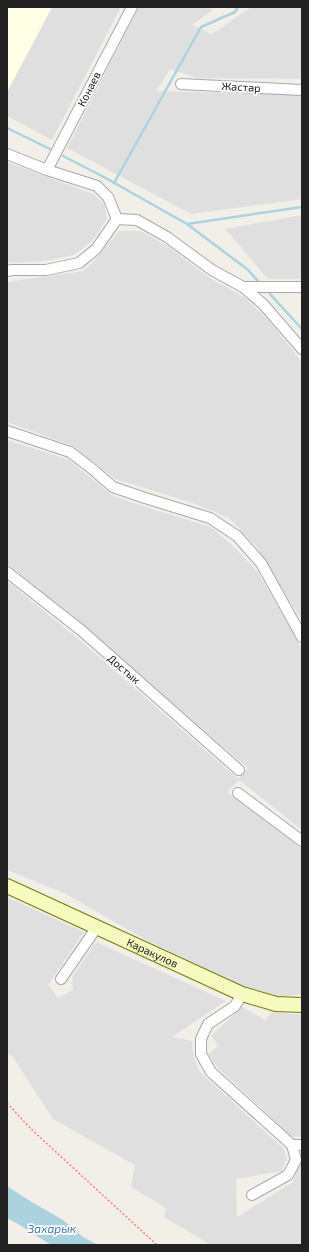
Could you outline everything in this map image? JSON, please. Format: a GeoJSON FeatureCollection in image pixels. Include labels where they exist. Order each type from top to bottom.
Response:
{"type":"FeatureCollection","features":[{"type":"Feature","properties":{"kind":"main road","name":"Каракулов"},"geometry":{"type":"LineString","coordinates":[[7,886],[242,994],[276,1004],[302,1005]]}},
{"type":"Feature","properties":{"kind":"street","name":"Конаев"},"geometry":{"type":"LineString","coordinates":[[47,170],[132,7]]}},
{"type":"Feature","properties":{"kind":"street","name":"Жастар"},"geometry":{"type":"LineString","coordinates":[[181,84],[302,90]]}},
{"type":"Feature","properties":{"kind":"street"},"geometry":{"type":"LineString","coordinates":[[7,154],[47,170],[97,186],[108,197],[117,219]]}},
{"type":"Feature","properties":{"kind":"street"},"geometry":{"type":"LineString","coordinates":[[7,271],[46,270],[79,263],[96,249],[117,219]]}},
{"type":"Feature","properties":{"kind":"street"},"geometry":{"type":"LineString","coordinates":[[117,219],[137,220],[167,237],[212,270],[243,287],[263,304],[302,349]]}},
{"type":"Feature","properties":{"kind":"street"},"geometry":{"type":"LineString","coordinates":[[243,287],[302,287]]}},
{"type":"Feature","properties":{"kind":"street"},"geometry":{"type":"LineString","coordinates":[[7,431],[70,452],[113,487],[210,518],[237,536],[261,563],[302,637]]}},
{"type":"Feature","properties":{"kind":"street","name":"Достык"},"geometry":{"type":"LineString","coordinates":[[7,572],[82,631],[239,770]]}},
{"type":"Feature","properties":{"kind":"street"},"geometry":{"type":"LineString","coordinates":[[238,793],[302,841]]}},
{"type":"Feature","properties":{"kind":"street"},"geometry":{"type":"LineString","coordinates":[[61,980],[97,927]]}},
{"type":"Feature","properties":{"kind":"street"},"geometry":{"type":"LineString","coordinates":[[242,994],[235,1006],[208,1024],[201,1039],[201,1054],[211,1072],[292,1145],[296,1160],[288,1175],[252,1195]]}},
{"type":"Feature","properties":{"kind":"street"},"geometry":{"type":"LineString","coordinates":[[292,1145],[302,1145]]}},
{"type":"Feature","properties":{"kind":"path"},"geometry":{"type":"LineString","coordinates":[[7,1103],[31,1129],[157,1245]]}},
{"type":"Feature","properties":{"kind":"shaded area"},"geometry":{"type":"Polygon","coordinates":[[[7,7],[52,7],[7,92],[7,7]]]}},
{"type":"Feature","properties":{"kind":"shaded area"},"geometry":{"type":"Polygon","coordinates":[[[52,7],[121,7],[52,140],[7,116],[7,92],[52,7]]]}},
{"type":"Feature","properties":{"kind":"shaded area"},"geometry":{"type":"Polygon","coordinates":[[[139,7],[206,7],[213,10],[192,25],[212,34],[251,7],[302,7],[302,79],[197,78],[170,69],[156,91],[302,95],[302,199],[191,214],[67,148],[139,7]]]}},
{"type":"Feature","properties":{"kind":"shaded area"},"geometry":{"type":"Polygon","coordinates":[[[7,162],[93,194],[104,204],[107,219],[93,240],[74,255],[45,261],[7,263],[7,162]]]}},
{"type":"Feature","properties":{"kind":"shaded area"},"geometry":{"type":"Polygon","coordinates":[[[302,215],[302,279],[268,279],[225,229],[302,215]]]}},
{"type":"Feature","properties":{"kind":"shaded area"},"geometry":{"type":"Polygon","coordinates":[[[119,231],[141,231],[169,247],[211,279],[244,297],[269,321],[302,362],[302,621],[257,547],[229,518],[193,503],[115,479],[73,446],[7,422],[7,283],[84,271],[119,231]]]}},
{"type":"Feature","properties":{"kind":"shaded area"},"geometry":{"type":"Polygon","coordinates":[[[7,440],[69,460],[113,496],[211,527],[233,546],[257,571],[302,649],[302,830],[239,780],[227,792],[302,849],[302,994],[280,997],[238,984],[148,941],[66,894],[7,870],[7,581],[82,642],[238,779],[248,768],[7,563],[7,440]]]}},
{"type":"Feature","properties":{"kind":"shaded area"},"geometry":{"type":"Polygon","coordinates":[[[7,897],[84,932],[48,985],[58,998],[73,990],[72,977],[96,942],[226,1001],[172,1037],[192,1041],[193,1054],[199,1071],[284,1149],[286,1160],[282,1171],[236,1179],[237,1217],[293,1182],[302,1155],[302,1245],[211,1245],[164,1217],[166,1208],[131,1187],[135,1165],[53,1119],[13,1057],[7,1053],[7,897]]]}},
{"type":"Feature","properties":{"kind":"shaded area"},"geometry":{"type":"Polygon","coordinates":[[[242,1007],[265,1020],[272,1012],[302,1015],[302,1137],[291,1136],[218,1068],[209,1055],[218,1045],[211,1036],[242,1007]]]}},
{"type":"Feature","properties":{"kind":"water","name":"Захарык"},"geometry":{"type":"Polygon","coordinates":[[[7,1186],[63,1220],[83,1237],[98,1245],[51,1245],[7,1218],[7,1186]]]}},
{"type":"Feature","properties":{"kind":"waterway"},"geometry":{"type":"LineString","coordinates":[[114,183],[201,27],[235,12],[238,7]]}},
{"type":"Feature","properties":{"kind":"waterway"},"geometry":{"type":"LineString","coordinates":[[7,128],[50,149]]}},
{"type":"Feature","properties":{"kind":"waterway"},"geometry":{"type":"LineString","coordinates":[[63,156],[102,176],[187,224],[247,269],[258,281]]}},
{"type":"Feature","properties":{"kind":"waterway"},"geometry":{"type":"LineString","coordinates":[[187,224],[302,207]]}},
{"type":"Feature","properties":{"kind":"waterway"},"geometry":{"type":"LineString","coordinates":[[270,294],[302,329]]}}]}
